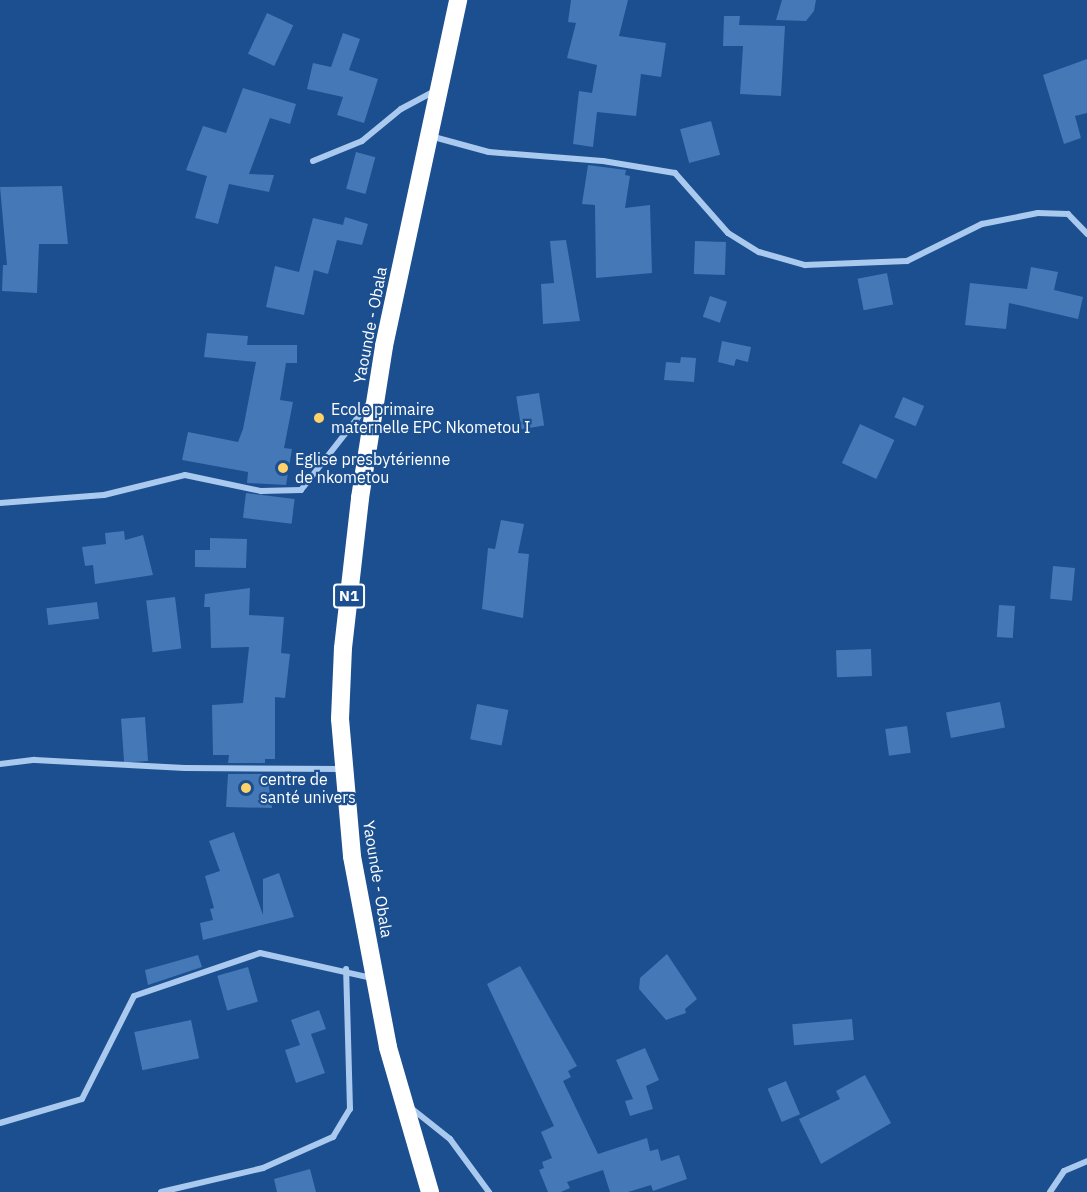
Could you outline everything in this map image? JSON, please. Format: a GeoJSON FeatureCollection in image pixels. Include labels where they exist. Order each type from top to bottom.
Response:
{"type":"FeatureCollection","features":[{"type":"Feature","properties":{"kind":"highway","name":"Yaounde - Obala"},"geometry":{"type":"LineString","coordinates":[[430,1192],[388,1047],[351,856],[340,719],[343,648],[376,395],[458,0]]}},
{"type":"Feature","properties":{"kind":"street"},"geometry":{"type":"LineString","coordinates":[[313,161],[362,141],[401,109],[439,88]]}},
{"type":"Feature","properties":{"kind":"street"},"geometry":{"type":"LineString","coordinates":[[429,136],[489,152],[633,164],[675,174],[728,233],[759,252],[805,265],[907,261],[982,224],[1038,213],[1068,214],[1087,234]]}},
{"type":"Feature","properties":{"kind":"street"},"geometry":{"type":"LineString","coordinates":[[0,503],[104,495],[185,475],[261,491],[301,490],[376,395]]}},
{"type":"Feature","properties":{"kind":"street"},"geometry":{"type":"LineString","coordinates":[[0,764],[35,760],[185,768],[344,769]]}},
{"type":"Feature","properties":{"kind":"street"},"geometry":{"type":"LineString","coordinates":[[0,1123],[82,1098],[134,996],[260,953],[310,967],[346,969],[375,979]]}},
{"type":"Feature","properties":{"kind":"street"},"geometry":{"type":"LineString","coordinates":[[161,1192],[263,1168],[333,1137],[350,1109],[346,969]]}},
{"type":"Feature","properties":{"kind":"street"},"geometry":{"type":"LineString","coordinates":[[404,1102],[450,1139],[489,1192]]}},
{"type":"Feature","properties":{"kind":"street"},"geometry":{"type":"LineString","coordinates":[[1050,1192],[1064,1171],[1087,1161]]}},
{"type":"Feature","properties":{"kind":"building"},"geometry":{"type":"Polygon","coordinates":[[[571,0],[628,0],[619,36],[666,43],[661,77],[641,74],[636,116],[597,112],[593,147],[573,144],[579,91],[592,93],[597,65],[567,58],[576,23],[568,22],[571,0]]]}},
{"type":"Feature","properties":{"kind":"building"},"geometry":{"type":"Polygon","coordinates":[[[782,0],[816,0],[814,11],[806,21],[776,20],[782,0]]]}},
{"type":"Feature","properties":{"kind":"building"},"geometry":{"type":"Polygon","coordinates":[[[267,13],[293,25],[274,66],[248,54],[267,13]]]}},
{"type":"Feature","properties":{"kind":"building"},"geometry":{"type":"Polygon","coordinates":[[[724,16],[740,16],[739,25],[785,26],[781,96],[740,94],[743,46],[723,46],[724,16]]]}},
{"type":"Feature","properties":{"kind":"building"},"geometry":{"type":"Polygon","coordinates":[[[343,33],[360,39],[349,70],[378,79],[364,123],[337,115],[343,97],[307,89],[313,63],[331,67],[343,33]]]}},
{"type":"Feature","properties":{"kind":"building"},"geometry":{"type":"Polygon","coordinates":[[[1087,59],[1087,113],[1075,116],[1081,138],[1064,144],[1043,75],[1087,59]]]}},
{"type":"Feature","properties":{"kind":"building"},"geometry":{"type":"Polygon","coordinates":[[[243,88],[296,104],[290,124],[270,118],[249,174],[274,175],[269,192],[229,184],[218,224],[195,218],[207,176],[186,170],[203,126],[226,133],[243,88]]]}},
{"type":"Feature","properties":{"kind":"building"},"geometry":{"type":"Polygon","coordinates":[[[711,121],[720,155],[689,163],[680,129],[711,121]]]}},
{"type":"Feature","properties":{"kind":"building"},"geometry":{"type":"Polygon","coordinates":[[[356,152],[375,157],[365,194],[346,189],[356,152]]]}},
{"type":"Feature","properties":{"kind":"building"},"geometry":{"type":"Polygon","coordinates":[[[588,165],[626,170],[625,175],[630,176],[625,208],[650,205],[652,273],[596,278],[595,205],[582,204],[588,165]]]}},
{"type":"Feature","properties":{"kind":"building"},"geometry":{"type":"Polygon","coordinates":[[[62,186],[68,244],[39,244],[37,293],[2,291],[3,265],[7,265],[0,187],[62,186]]]}},
{"type":"Feature","properties":{"kind":"building"},"geometry":{"type":"Polygon","coordinates":[[[345,217],[368,224],[362,245],[337,240],[328,274],[314,270],[304,315],[266,307],[275,266],[299,272],[313,218],[343,225],[345,217]]]}},
{"type":"Feature","properties":{"kind":"building"},"geometry":{"type":"Polygon","coordinates":[[[566,240],[580,321],[543,324],[541,284],[554,283],[550,241],[566,240]]]}},
{"type":"Feature","properties":{"kind":"building"},"geometry":{"type":"Polygon","coordinates":[[[695,241],[726,242],[725,275],[694,274],[695,241]]]}},
{"type":"Feature","properties":{"kind":"building"},"geometry":{"type":"Polygon","coordinates":[[[1031,267],[1058,272],[1054,290],[1083,297],[1078,319],[1009,303],[1006,329],[965,325],[970,283],[1027,289],[1031,267]]]}},
{"type":"Feature","properties":{"kind":"building"},"geometry":{"type":"Polygon","coordinates":[[[887,273],[893,304],[864,310],[858,279],[887,273]]]}},
{"type":"Feature","properties":{"kind":"building"},"geometry":{"type":"Polygon","coordinates":[[[710,296],[727,302],[720,323],[703,317],[710,296]]]}},
{"type":"Feature","properties":{"kind":"building"},"geometry":{"type":"Polygon","coordinates":[[[207,333],[248,336],[247,345],[297,345],[297,363],[286,363],[280,400],[293,402],[284,448],[292,449],[286,485],[247,483],[248,472],[182,460],[188,432],[238,442],[243,429],[256,362],[204,357],[207,333]]]}},
{"type":"Feature","properties":{"kind":"building"},"geometry":{"type":"Polygon","coordinates":[[[722,341],[751,347],[748,362],[736,359],[734,366],[718,362],[722,341]]]}},
{"type":"Feature","properties":{"kind":"building"},"geometry":{"type":"Polygon","coordinates":[[[681,357],[696,358],[694,382],[664,380],[666,362],[680,363],[681,357]]]}},
{"type":"Feature","properties":{"kind":"building"},"geometry":{"type":"Polygon","coordinates":[[[539,393],[544,426],[521,429],[516,397],[539,393]]]}},
{"type":"Feature","properties":{"kind":"building"},"geometry":{"type":"Polygon","coordinates":[[[903,397],[924,406],[916,426],[894,417],[903,397]]]}},
{"type":"Feature","properties":{"kind":"building"},"geometry":{"type":"Polygon","coordinates":[[[860,424],[894,440],[876,479],[842,463],[860,424]]]}},
{"type":"Feature","properties":{"kind":"building"},"geometry":{"type":"Polygon","coordinates":[[[246,493],[295,499],[292,524],[243,518],[246,493]]]}},
{"type":"Feature","properties":{"kind":"building"},"geometry":{"type":"Polygon","coordinates":[[[501,520],[524,524],[518,553],[529,554],[523,618],[482,609],[488,548],[495,549],[501,520]]]}},
{"type":"Feature","properties":{"kind":"building"},"geometry":{"type":"Polygon","coordinates":[[[124,531],[125,540],[143,535],[153,575],[95,584],[93,565],[85,566],[82,547],[106,544],[105,533],[124,531]]]}},
{"type":"Feature","properties":{"kind":"building"},"geometry":{"type":"Polygon","coordinates":[[[210,538],[247,539],[246,568],[195,567],[195,550],[210,550],[210,538]]]}},
{"type":"Feature","properties":{"kind":"building"},"geometry":{"type":"Polygon","coordinates":[[[1053,566],[1075,568],[1072,601],[1050,599],[1053,566]]]}},
{"type":"Feature","properties":{"kind":"building"},"geometry":{"type":"Polygon","coordinates":[[[250,588],[249,615],[284,617],[281,653],[290,654],[285,698],[275,697],[275,759],[265,759],[265,763],[228,763],[229,755],[213,755],[212,705],[243,703],[249,647],[211,648],[210,607],[204,607],[205,594],[250,588]]]}},
{"type":"Feature","properties":{"kind":"building"},"geometry":{"type":"Polygon","coordinates":[[[175,597],[181,649],[153,652],[146,601],[175,597]]]}},
{"type":"Feature","properties":{"kind":"building"},"geometry":{"type":"Polygon","coordinates":[[[97,602],[99,619],[48,625],[46,608],[97,602]]]}},
{"type":"Feature","properties":{"kind":"building"},"geometry":{"type":"Polygon","coordinates":[[[999,605],[1015,606],[1013,638],[997,637],[999,605]]]}},
{"type":"Feature","properties":{"kind":"building"},"geometry":{"type":"Polygon","coordinates":[[[871,649],[872,676],[837,677],[836,650],[871,649]]]}},
{"type":"Feature","properties":{"kind":"building"},"geometry":{"type":"Polygon","coordinates":[[[1000,702],[1005,728],[951,738],[946,712],[1000,702]]]}},
{"type":"Feature","properties":{"kind":"building"},"geometry":{"type":"Polygon","coordinates":[[[477,704],[508,710],[502,745],[470,739],[477,704]]]}},
{"type":"Feature","properties":{"kind":"building"},"geometry":{"type":"Polygon","coordinates":[[[145,717],[148,761],[124,763],[121,719],[145,717]]]}},
{"type":"Feature","properties":{"kind":"building"},"geometry":{"type":"Polygon","coordinates":[[[907,726],[911,753],[889,756],[885,729],[907,726]]]}},
{"type":"Feature","properties":{"kind":"building"},"geometry":{"type":"Polygon","coordinates":[[[228,774],[267,774],[272,808],[226,807],[228,774]]]}},
{"type":"Feature","properties":{"kind":"building"},"geometry":{"type":"Polygon","coordinates":[[[234,832],[263,915],[263,879],[279,873],[294,917],[203,940],[200,923],[213,920],[210,909],[214,908],[205,876],[220,871],[209,841],[234,832]]]}},
{"type":"Feature","properties":{"kind":"building"},"geometry":{"type":"Polygon","coordinates":[[[667,954],[697,999],[685,1009],[686,1013],[666,1020],[639,989],[640,978],[667,954]]]}},
{"type":"Feature","properties":{"kind":"building"},"geometry":{"type":"Polygon","coordinates":[[[198,955],[202,967],[148,985],[145,970],[198,955]]]}},
{"type":"Feature","properties":{"kind":"building"},"geometry":{"type":"Polygon","coordinates":[[[520,966],[577,1066],[568,1071],[571,1077],[563,1081],[598,1154],[647,1138],[650,1151],[658,1149],[661,1161],[679,1155],[687,1179],[653,1191],[651,1185],[628,1192],[610,1192],[603,1170],[567,1182],[570,1188],[561,1192],[548,1192],[539,1170],[544,1168],[542,1162],[552,1158],[541,1132],[554,1126],[487,984],[520,966]]]}},
{"type":"Feature","properties":{"kind":"building"},"geometry":{"type":"Polygon","coordinates":[[[248,967],[258,1002],[227,1010],[217,976],[248,967]]]}},
{"type":"Feature","properties":{"kind":"building"},"geometry":{"type":"Polygon","coordinates":[[[319,1010],[326,1029],[311,1034],[325,1073],[296,1083],[285,1050],[300,1045],[291,1020],[319,1010]]]}},
{"type":"Feature","properties":{"kind":"building"},"geometry":{"type":"Polygon","coordinates":[[[852,1019],[854,1040],[794,1045],[792,1024],[852,1019]]]}},
{"type":"Feature","properties":{"kind":"building"},"geometry":{"type":"Polygon","coordinates":[[[191,1020],[199,1058],[142,1070],[134,1032],[191,1020]]]}},
{"type":"Feature","properties":{"kind":"building"},"geometry":{"type":"Polygon","coordinates":[[[645,1048],[659,1080],[646,1086],[653,1109],[630,1116],[625,1101],[633,1099],[616,1060],[645,1048]]]}},
{"type":"Feature","properties":{"kind":"building"},"geometry":{"type":"Polygon","coordinates":[[[865,1075],[891,1123],[821,1164],[799,1119],[840,1099],[836,1091],[865,1075]]]}},
{"type":"Feature","properties":{"kind":"building"},"geometry":{"type":"Polygon","coordinates":[[[786,1081],[800,1114],[782,1122],[768,1089],[786,1081]]]}},
{"type":"Feature","properties":{"kind":"building"},"geometry":{"type":"Polygon","coordinates":[[[310,1169],[316,1192],[277,1192],[274,1179],[310,1169]]]}},
{"type":"Feature","properties":{"kind":"place","name":"Ecole primaire maternelle EPC Nkometou I"},"geometry":{"type":"Point","coordinates":[319,418]}},
{"type":"Feature","properties":{"kind":"place","name":"Eglise presbytérienne de nkometou"},"geometry":{"type":"Point","coordinates":[283,468]}},
{"type":"Feature","properties":{"kind":"place","name":"centre de santé univers"},"geometry":{"type":"Point","coordinates":[246,788]}}]}
